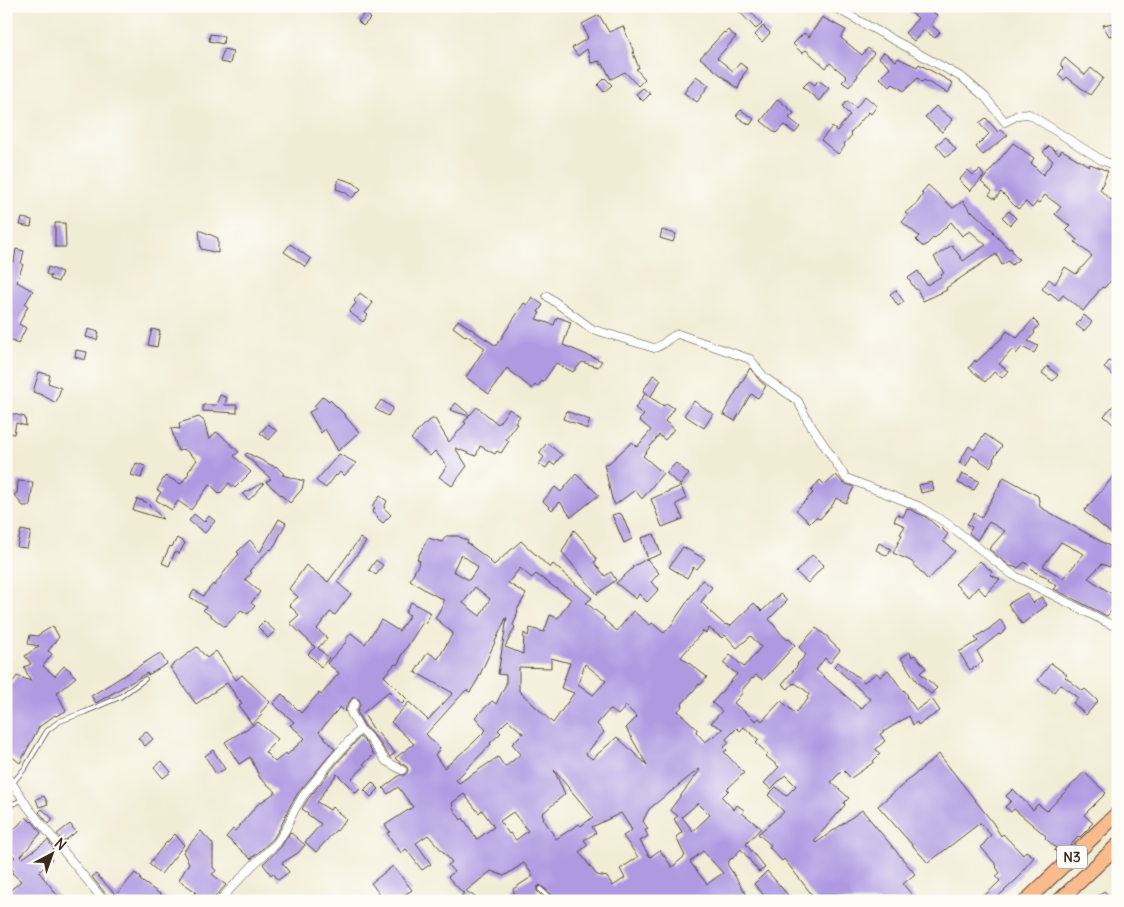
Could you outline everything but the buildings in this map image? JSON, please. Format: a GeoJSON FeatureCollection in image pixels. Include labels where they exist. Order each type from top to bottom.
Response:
{"type":"FeatureCollection","features":[{"type":"Feature","properties":{"kind":"highway","name":"N3"},"geometry":{"type":"LineString","coordinates":[[1026,901],[1118,813]]}},
{"type":"Feature","properties":{"kind":"highway","name":"N3"},"geometry":{"type":"LineString","coordinates":[[1059,901],[1118,844]]}},
{"type":"Feature","properties":{"kind":"street"},"geometry":{"type":"LineString","coordinates":[[832,6],[963,78],[985,98],[1005,122],[1018,115],[1029,114],[1103,161],[1118,166]]}},
{"type":"Feature","properties":{"kind":"street"},"geometry":{"type":"LineString","coordinates":[[547,296],[592,329],[654,348],[660,347],[671,336],[678,334],[750,359],[764,377],[798,401],[808,421],[846,478],[918,506],[948,524],[1013,575],[1118,628]]}},
{"type":"Feature","properties":{"kind":"street"},"geometry":{"type":"LineString","coordinates":[[355,703],[351,713],[360,729],[371,740],[386,761],[402,770]]}},
{"type":"Feature","properties":{"kind":"street"},"geometry":{"type":"LineString","coordinates":[[219,901],[277,843],[286,830],[303,796],[360,729]]}},
{"type":"Feature","properties":{"kind":"street"},"geometry":{"type":"LineString","coordinates":[[6,775],[27,806],[104,901]]}},
{"type":"Feature","properties":{"kind":"lane"},"geometry":{"type":"LineString","coordinates":[[12,784],[53,726],[60,721],[120,697],[145,679]]}},
{"type":"Feature","properties":{"kind":"lane"},"geometry":{"type":"LineString","coordinates":[[6,808],[24,800]]}},
{"type":"Feature","properties":{"kind":"lane"},"geometry":{"type":"LineString","coordinates":[[540,889],[554,901]]}}]}
